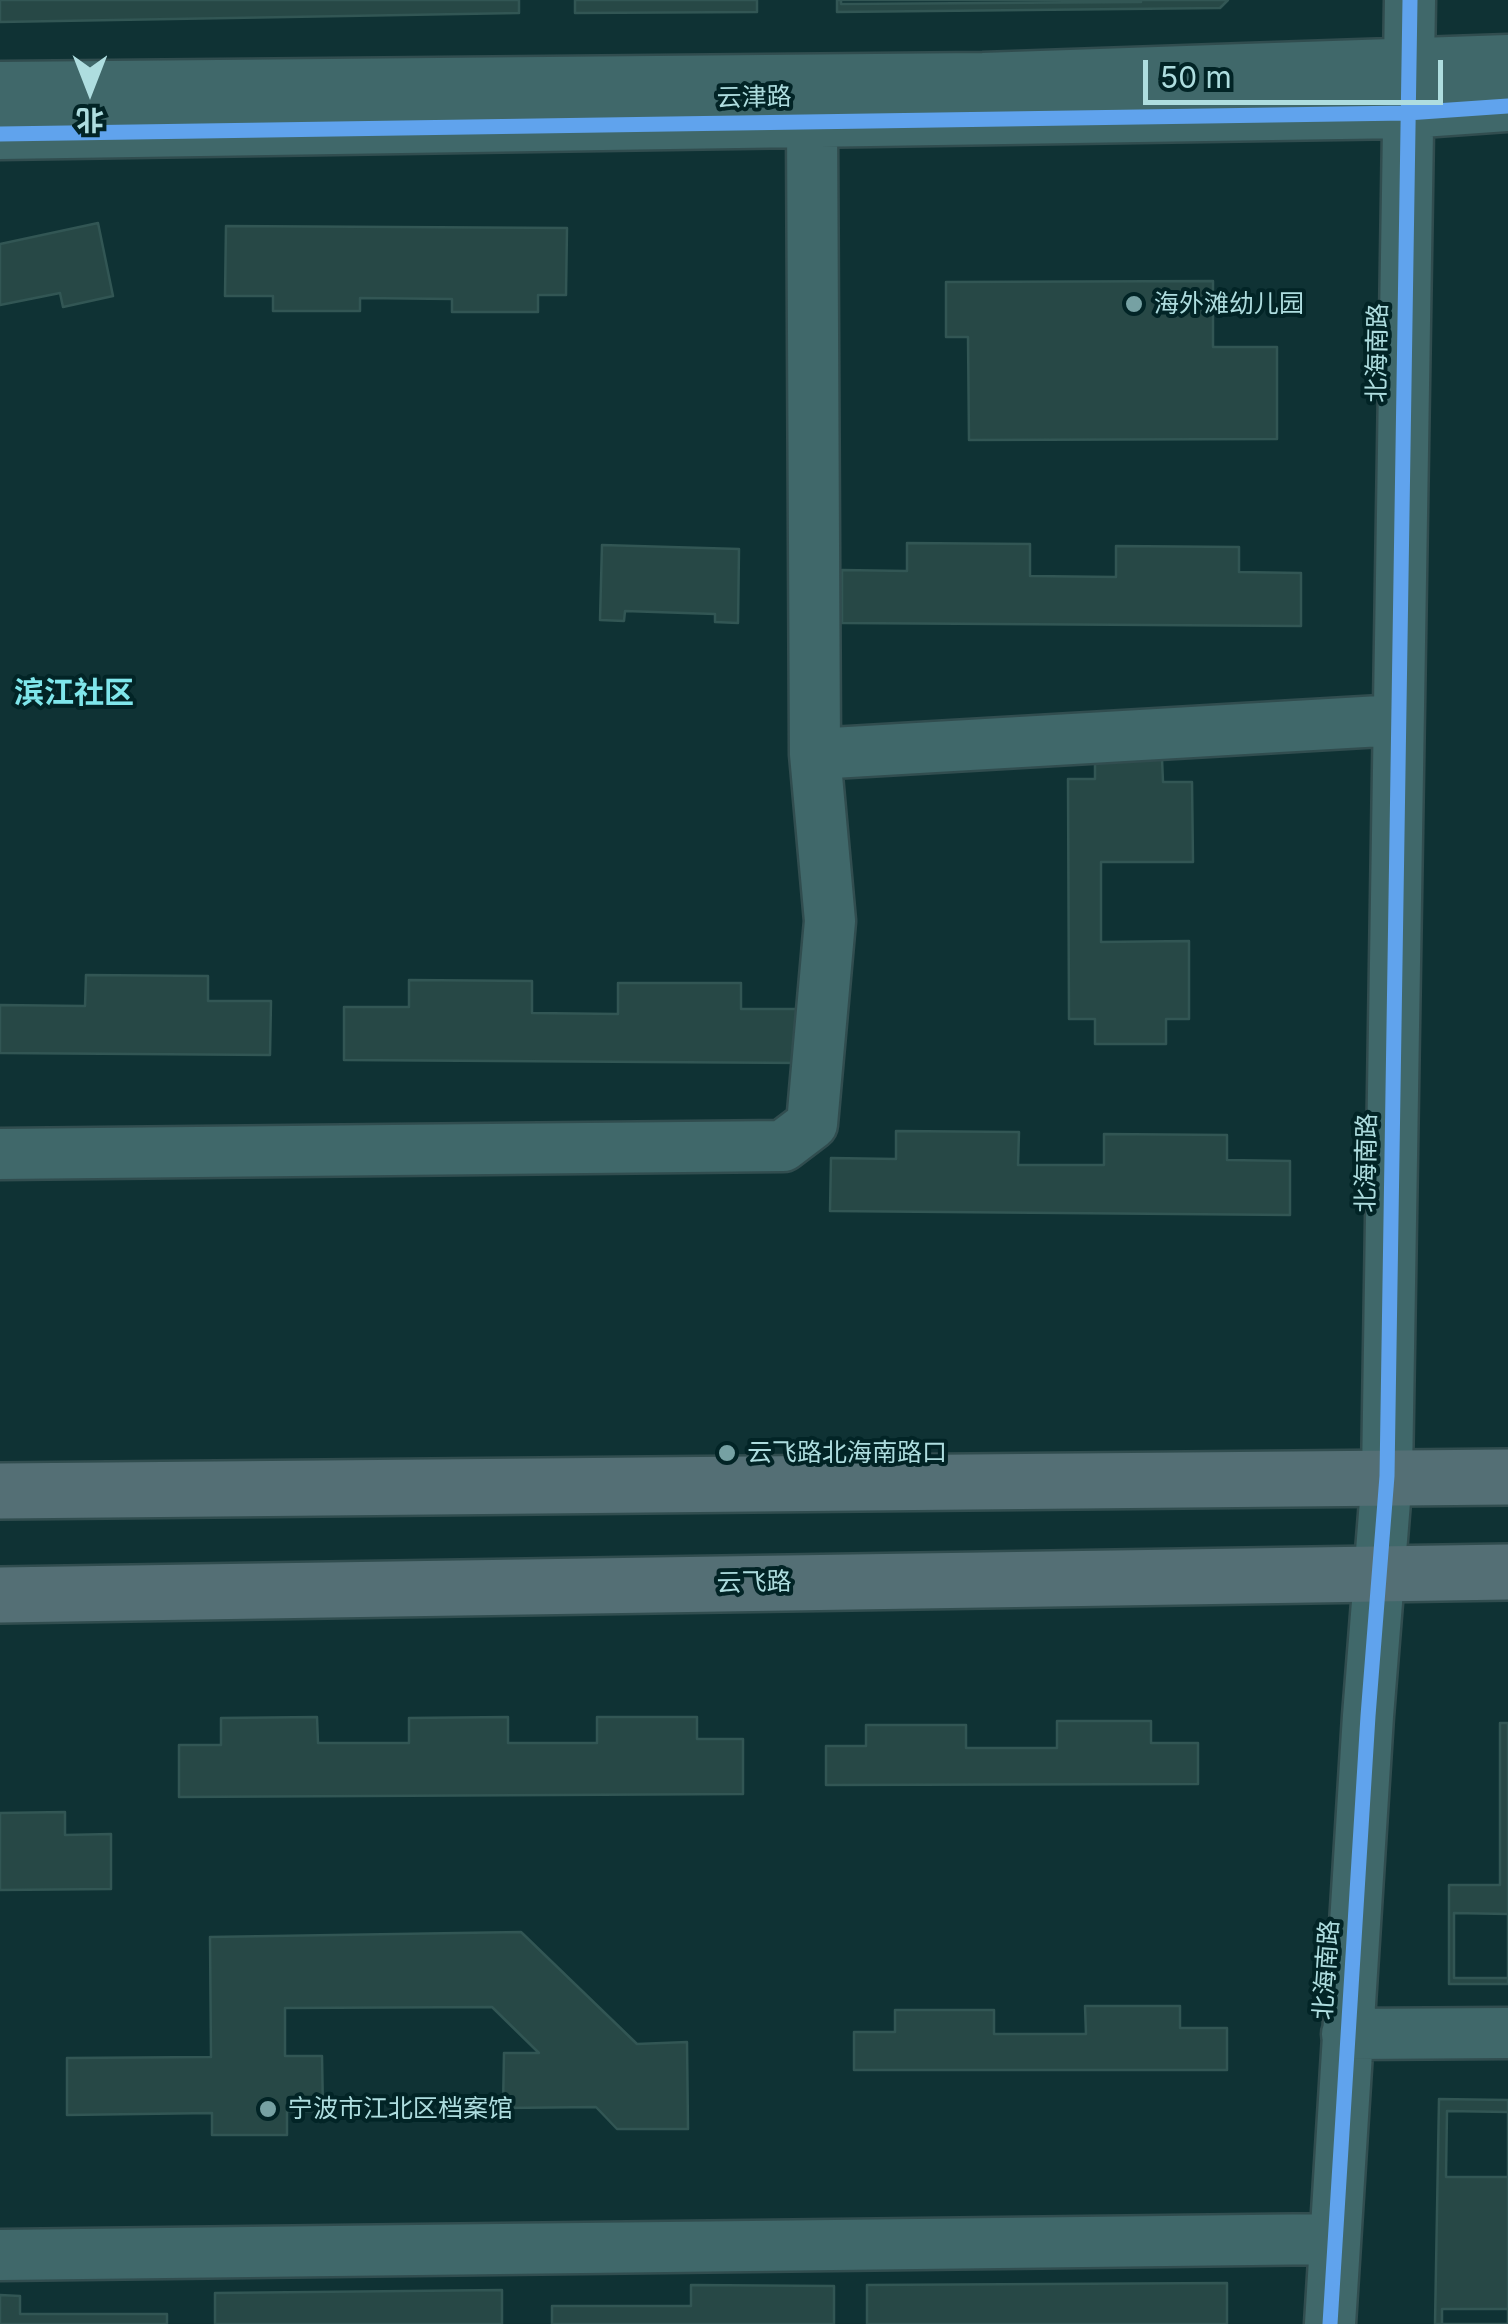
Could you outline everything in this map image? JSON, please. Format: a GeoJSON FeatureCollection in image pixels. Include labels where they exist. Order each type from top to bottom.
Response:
{"type":"FeatureCollection","features":[{"type":"Feature","properties":{"kind":"main road"},"geometry":{"type":"LineString","coordinates":[[0,1491],[1508,1476]]}},
{"type":"Feature","properties":{"kind":"main road","name":"云飞路"},"geometry":{"type":"LineString","coordinates":[[0,1595],[1508,1572]]}},
{"type":"Feature","properties":{"kind":"street","name":"北海南路"},"geometry":{"type":"LineString","coordinates":[[1330,2324],[1388,1476],[1410,0]]}},
{"type":"Feature","properties":{"kind":"street","name":"云津路"},"geometry":{"type":"LineString","coordinates":[[0,87],[983,78],[1508,60]]}},
{"type":"Feature","properties":{"kind":"street","name":"云津路"},"geometry":{"type":"LineString","coordinates":[[0,134],[1406,113],[1508,106]]}},
{"type":"Feature","properties":{"kind":"street"},"geometry":{"type":"LineString","coordinates":[[0,1154],[784,1146],[812,1124],[830,921],[815,754],[812,122]]}},
{"type":"Feature","properties":{"kind":"street"},"geometry":{"type":"LineString","coordinates":[[815,754],[1398,720]]}},
{"type":"Feature","properties":{"kind":"street"},"geometry":{"type":"LineString","coordinates":[[1348,2034],[1508,2033]]}},
{"type":"Feature","properties":{"kind":"street"},"geometry":{"type":"LineString","coordinates":[[0,2255],[1334,2239]]}},
{"type":"Feature","properties":{"kind":"building"},"geometry":{"type":"Polygon","coordinates":[[[0,0],[519,0],[519,13],[0,22],[0,0]]]}},
{"type":"Feature","properties":{"kind":"building"},"geometry":{"type":"Polygon","coordinates":[[[575,0],[757,0],[757,12],[575,13],[575,0]]]}},
{"type":"Feature","properties":{"kind":"building"},"geometry":{"type":"Polygon","coordinates":[[[837,0],[1228,0],[1220,8],[837,12],[837,0]]]}},
{"type":"Feature","properties":{"kind":"building"},"geometry":{"type":"Polygon","coordinates":[[[841,0],[1141,0],[1141,2],[841,4],[841,0]]]}},
{"type":"Feature","properties":{"kind":"building"},"geometry":{"type":"Polygon","coordinates":[[[98,223],[113,296],[63,307],[60,293],[0,305],[0,244],[98,223]]]}},
{"type":"Feature","properties":{"kind":"building"},"geometry":{"type":"Polygon","coordinates":[[[226,226],[567,228],[566,295],[538,295],[538,312],[452,312],[452,299],[360,298],[360,311],[273,311],[273,296],[225,296],[226,226]]]}},
{"type":"Feature","properties":{"kind":"building"},"geometry":{"type":"Polygon","coordinates":[[[1213,281],[1213,347],[1277,347],[1277,439],[969,440],[968,337],[946,337],[946,282],[1213,281]]]}},
{"type":"Feature","properties":{"kind":"building"},"geometry":{"type":"Polygon","coordinates":[[[907,543],[1030,544],[1030,576],[1116,577],[1116,546],[1239,547],[1239,572],[1301,573],[1301,626],[842,623],[842,570],[907,571],[907,543]]]}},
{"type":"Feature","properties":{"kind":"building"},"geometry":{"type":"Polygon","coordinates":[[[602,545],[739,549],[738,623],[715,622],[715,614],[625,611],[624,621],[600,620],[602,545]]]}},
{"type":"Feature","properties":{"kind":"building"},"geometry":{"type":"Polygon","coordinates":[[[1095,759],[1162,759],[1163,782],[1192,782],[1193,862],[1101,862],[1101,942],[1189,941],[1189,1019],[1166,1019],[1166,1044],[1095,1044],[1095,1019],[1069,1019],[1068,779],[1095,779],[1095,759]]]}},
{"type":"Feature","properties":{"kind":"building"},"geometry":{"type":"Polygon","coordinates":[[[86,975],[208,976],[208,1001],[271,1001],[270,1055],[0,1053],[0,1005],[85,1006],[86,975]]]}},
{"type":"Feature","properties":{"kind":"building"},"geometry":{"type":"Polygon","coordinates":[[[409,980],[532,981],[532,1013],[618,1014],[618,983],[741,983],[741,1009],[804,1009],[803,1063],[344,1060],[344,1007],[409,1007],[409,980]]]}},
{"type":"Feature","properties":{"kind":"building"},"geometry":{"type":"Polygon","coordinates":[[[896,1131],[1019,1132],[1018,1165],[1104,1165],[1104,1134],[1227,1135],[1227,1160],[1290,1161],[1290,1215],[830,1211],[831,1158],[896,1159],[896,1131]]]}},
{"type":"Feature","properties":{"kind":"building"},"geometry":{"type":"Polygon","coordinates":[[[317,1717],[318,1743],[409,1743],[409,1718],[508,1717],[508,1743],[597,1743],[597,1717],[697,1717],[697,1739],[743,1739],[743,1794],[179,1797],[179,1745],[221,1745],[221,1718],[317,1717]]]}},
{"type":"Feature","properties":{"kind":"building"},"geometry":{"type":"Polygon","coordinates":[[[1057,1721],[1151,1721],[1151,1743],[1198,1743],[1198,1784],[826,1785],[826,1746],[866,1746],[866,1725],[966,1725],[966,1748],[1057,1748],[1057,1721]]]}},
{"type":"Feature","properties":{"kind":"building"},"geometry":{"type":"Polygon","coordinates":[[[1500,1723],[1508,1723],[1508,1984],[1449,1984],[1449,1885],[1500,1885],[1500,1723]]]}},
{"type":"Feature","properties":{"kind":"building"},"geometry":{"type":"Polygon","coordinates":[[[65,1812],[65,1835],[111,1834],[111,1889],[0,1890],[0,1813],[65,1812]]]}},
{"type":"Feature","properties":{"kind":"building"},"geometry":{"type":"Polygon","coordinates":[[[1454,1913],[1508,1914],[1508,1978],[1454,1978],[1454,1913]]]}},
{"type":"Feature","properties":{"kind":"building"},"geometry":{"type":"Polygon","coordinates":[[[521,1932],[637,2044],[687,2042],[688,2129],[617,2129],[596,2107],[503,2108],[504,2053],[539,2053],[492,2007],[285,2008],[285,2056],[322,2056],[323,2111],[287,2111],[287,2135],[212,2135],[212,2113],[67,2115],[67,2058],[211,2057],[210,1937],[521,1932]]]}},
{"type":"Feature","properties":{"kind":"building"},"geometry":{"type":"Polygon","coordinates":[[[1085,2006],[1180,2006],[1180,2028],[1227,2028],[1227,2070],[854,2070],[854,2032],[895,2032],[895,2010],[994,2010],[994,2034],[1086,2034],[1085,2006]]]}},
{"type":"Feature","properties":{"kind":"building"},"geometry":{"type":"Polygon","coordinates":[[[1439,2099],[1508,2100],[1508,2324],[1435,2324],[1439,2099]]]}},
{"type":"Feature","properties":{"kind":"building"},"geometry":{"type":"Polygon","coordinates":[[[1447,2111],[1508,2112],[1508,2177],[1446,2177],[1447,2111]]]}},
{"type":"Feature","properties":{"kind":"building"},"geometry":{"type":"Polygon","coordinates":[[[1227,2283],[1227,2324],[867,2324],[867,2285],[1227,2283]]]}},
{"type":"Feature","properties":{"kind":"building"},"geometry":{"type":"Polygon","coordinates":[[[691,2285],[834,2286],[834,2324],[552,2324],[552,2306],[691,2306],[691,2285]]]}},
{"type":"Feature","properties":{"kind":"building"},"geometry":{"type":"Polygon","coordinates":[[[502,2290],[502,2324],[215,2324],[215,2293],[502,2290]]]}},
{"type":"Feature","properties":{"kind":"building"},"geometry":{"type":"Polygon","coordinates":[[[0,2295],[20,2296],[20,2314],[167,2314],[167,2324],[0,2324],[0,2295]]]}},
{"type":"Feature","properties":{"kind":"building"},"geometry":{"type":"Polygon","coordinates":[[[1442,2309],[1508,2309],[1508,2324],[1442,2324],[1442,2309]]]}},
{"type":"Feature","properties":{"kind":"cycle path"},"geometry":{"type":"LineString","coordinates":[[1330,2324],[1387,1476],[1410,0]]}},
{"type":"Feature","properties":{"kind":"cycle path"},"geometry":{"type":"LineString","coordinates":[[0,134],[1407,113],[1508,106]]}},
{"type":"Feature","properties":{"kind":"place","name":"海外滩幼儿园"},"geometry":{"type":"Point","coordinates":[1134,304]}},
{"type":"Feature","properties":{"kind":"place","name":"云飞路北海南路口"},"geometry":{"type":"Point","coordinates":[727,1453]}},
{"type":"Feature","properties":{"kind":"place","name":"宁波市江北区档案馆"},"geometry":{"type":"Point","coordinates":[268,2109]}},
{"type":"Feature","properties":{"kind":"district","name":"滨江社区"},"geometry":{"type":"Point","coordinates":[74,694]}}]}
